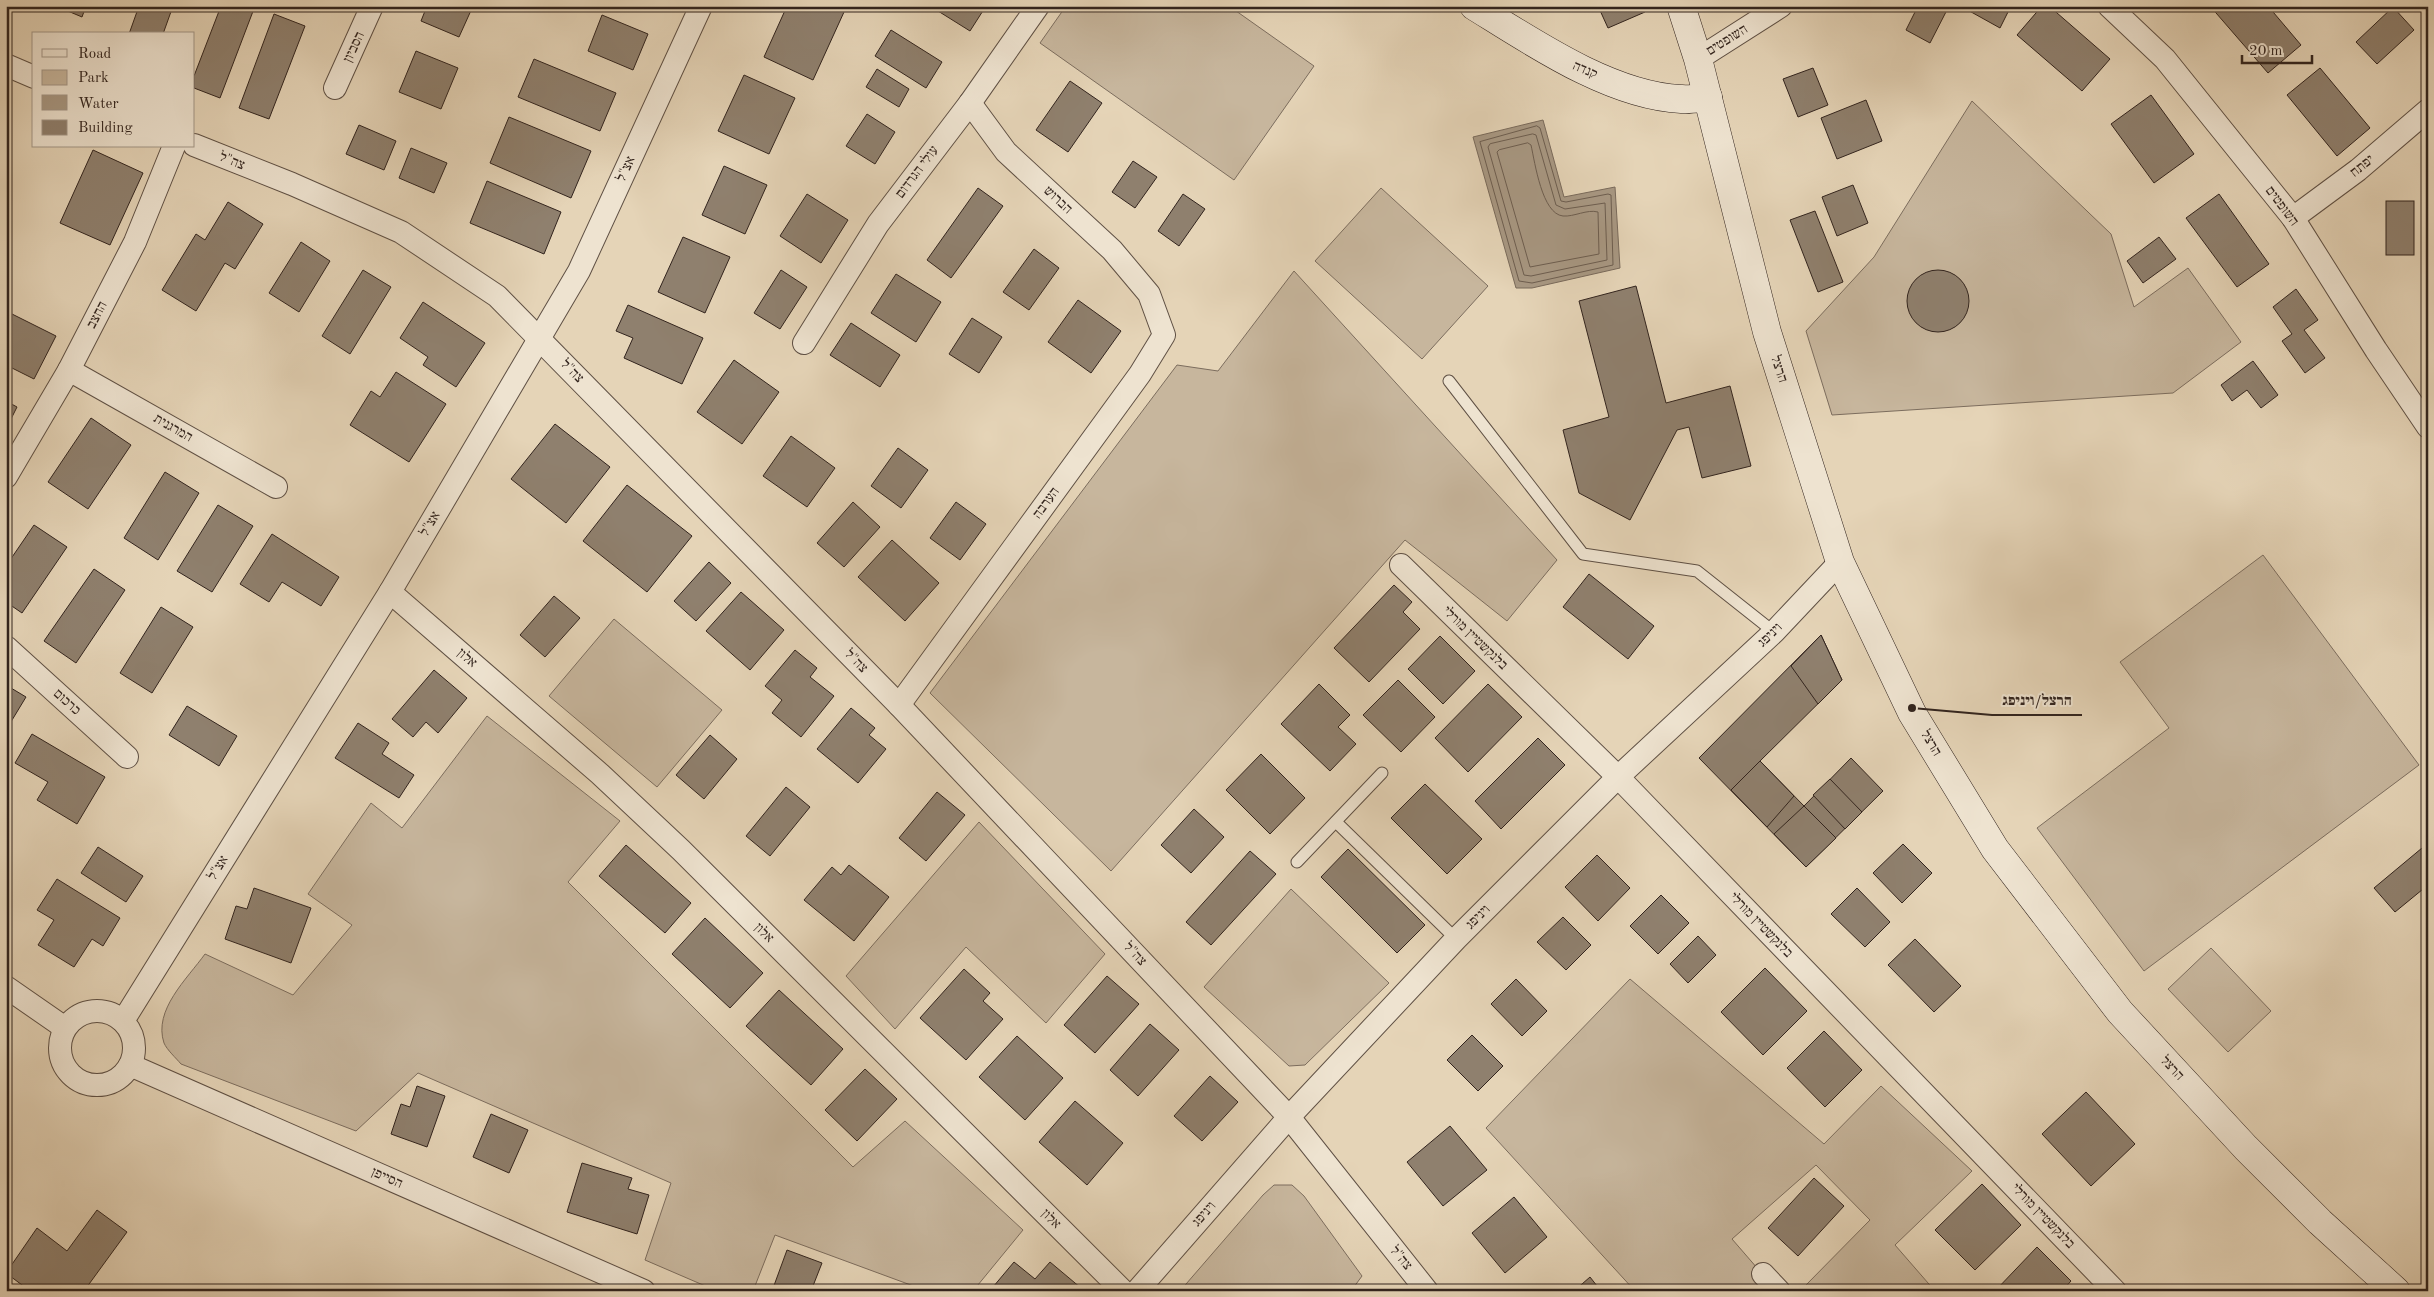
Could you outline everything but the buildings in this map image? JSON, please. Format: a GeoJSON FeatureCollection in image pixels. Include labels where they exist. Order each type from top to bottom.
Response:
{"type":"FeatureCollection","features":[{"type":"Feature","properties":{"kind":"street","name":"הסביון"},"geometry":{"type":"LineString","coordinates":[[335,88],[372,6]]}},
{"type":"Feature","properties":{"kind":"street","name":"אצ\"ל"},"geometry":{"type":"LineString","coordinates":[[122,1021],[390,592],[579,271],[701,6]]}},
{"type":"Feature","properties":{"kind":"street","name":"עולי הגרדום"},"geometry":{"type":"LineString","coordinates":[[804,343],[878,224],[970,103],[1038,6]]}},
{"type":"Feature","properties":{"kind":"street","name":"קנדה"},"geometry":{"type":"LineString","coordinates":[[1474,6],[1566,62],[1630,90],[1681,100],[1708,97]]}},
{"type":"Feature","properties":{"kind":"street","name":"הרצל"},"geometry":{"type":"LineString","coordinates":[[1681,6],[1698,58],[1767,332],[1840,562],[1912,712],[2001,856],[2120,1012],[2246,1148],[2320,1222],[2396,1291]]}},
{"type":"Feature","properties":{"kind":"street","name":"השופטים"},"geometry":{"type":"LineString","coordinates":[[1698,58],[1781,6]]}},
{"type":"Feature","properties":{"kind":"street","name":"השופטים"},"geometry":{"type":"LineString","coordinates":[[2108,6],[2165,59],[2293,218],[2376,350],[2428,427]]}},
{"type":"Feature","properties":{"kind":"street"},"geometry":{"type":"LineString","coordinates":[[6,65],[32,75]]}},
{"type":"Feature","properties":{"kind":"street","name":"הברוש"},"geometry":{"type":"LineString","coordinates":[[970,103],[1006,152],[1112,250],[1149,294]]}},
{"type":"Feature","properties":{"kind":"street","name":"יפתח"},"geometry":{"type":"LineString","coordinates":[[2293,218],[2358,170],[2428,110]]}},
{"type":"Feature","properties":{"kind":"street","name":"צה\"ל"},"geometry":{"type":"LineString","coordinates":[[195,145],[292,184],[401,232],[497,296],[899,705],[1289,1117],[1427,1291]]}},
{"type":"Feature","properties":{"kind":"street","name":"החצב"},"geometry":{"type":"LineString","coordinates":[[6,477],[69,370],[135,242],[173,148]]}},
{"type":"Feature","properties":{"kind":"street","name":"הערבה"},"geometry":{"type":"LineString","coordinates":[[899,705],[1140,374],[1164,336],[1149,294]]}},
{"type":"Feature","properties":{"kind":"street","name":"המרגנית"},"geometry":{"type":"LineString","coordinates":[[69,370],[276,487]]}},
{"type":"Feature","properties":{"kind":"street","name":"ויניפג"},"geometry":{"type":"LineString","coordinates":[[1137,1291],[1289,1117],[1456,939],[1618,777],[1774,632],[1840,562]]}},
{"type":"Feature","properties":{"kind":"street","name":"בלנקשטיין מורלי"},"geometry":{"type":"LineString","coordinates":[[1401,565],[1618,777],[2115,1291]]}},
{"type":"Feature","properties":{"kind":"street","name":"אלון"},"geometry":{"type":"LineString","coordinates":[[390,592],[600,774],[681,850],[1122,1291]]}},
{"type":"Feature","properties":{"kind":"street","name":"כרכום"},"geometry":{"type":"LineString","coordinates":[[6,647],[127,757]]}},
{"type":"Feature","properties":{"kind":"street"},"geometry":{"type":"LineString","coordinates":[[6,987],[65,1028]]}},
{"type":"Feature","properties":{"kind":"street"},"geometry":{"type":"LineString","coordinates":[[94,1010],[106,1011],[122,1021],[132,1034],[134,1046],[130,1065],[118,1080],[106,1085],[93,1086],[80,1082],[70,1075],[62,1064],[59,1051],[65,1028],[73,1019],[83,1013],[94,1010]]}},
{"type":"Feature","properties":{"kind":"street","name":"הסייפן"},"geometry":{"type":"LineString","coordinates":[[130,1065],[644,1291]]}},
{"type":"Feature","properties":{"kind":"street"},"geometry":{"type":"LineString","coordinates":[[1763,1274],[1779,1291]]}},
{"type":"Feature","properties":{"kind":"lane"},"geometry":{"type":"LineString","coordinates":[[1449,381],[1583,554],[1697,571],[1774,632]]}},
{"type":"Feature","properties":{"kind":"lane"},"geometry":{"type":"LineString","coordinates":[[1297,862],[1382,773]]}},
{"type":"Feature","properties":{"kind":"lane"},"geometry":{"type":"LineString","coordinates":[[1336,822],[1456,939]]}},
{"type":"Feature","properties":{"kind":"green space"},"geometry":{"type":"Polygon","coordinates":[[[1066,6],[1229,6],[1314,66],[1234,180],[1040,43],[1066,6]]]}},
{"type":"Feature","properties":{"kind":"green space"},"geometry":{"type":"Polygon","coordinates":[[[1972,101],[2111,234],[2134,307],[2188,268],[2241,342],[2173,393],[1832,415],[1806,331],[1874,257],[1972,101]]]}},
{"type":"Feature","properties":{"kind":"green space"},"geometry":{"type":"Polygon","coordinates":[[[1381,188],[1488,286],[1422,359],[1315,261],[1381,188]]]}},
{"type":"Feature","properties":{"kind":"green space"},"geometry":{"type":"Polygon","coordinates":[[[1294,271],[1557,560],[1507,621],[1405,540],[1111,871],[930,693],[1177,365],[1218,371],[1294,271]]]}},
{"type":"Feature","properties":{"kind":"green space"},"geometry":{"type":"Polygon","coordinates":[[[2263,555],[2419,765],[2144,971],[2037,828],[2169,728],[2120,662],[2263,555]]]}},
{"type":"Feature","properties":{"kind":"green space"},"geometry":{"type":"Polygon","coordinates":[[[614,619],[722,710],[657,787],[549,696],[614,619]]]}},
{"type":"Feature","properties":{"kind":"green space"},"geometry":{"type":"Polygon","coordinates":[[[487,716],[620,821],[568,882],[853,1167],[905,1121],[1023,1230],[973,1291],[927,1291],[775,1235],[753,1291],[717,1291],[645,1260],[671,1183],[418,1073],[356,1131],[181,1064],[169,1051],[164,1043],[162,1031],[167,1007],[181,984],[205,954],[293,995],[352,925],[308,894],[371,803],[402,828],[487,716]]]}},
{"type":"Feature","properties":{"kind":"green space"},"geometry":{"type":"Polygon","coordinates":[[[979,822],[1105,954],[1046,1023],[966,947],[895,1029],[846,976],[979,822]]]}},
{"type":"Feature","properties":{"kind":"green space"},"geometry":{"type":"Polygon","coordinates":[[[1291,889],[1389,983],[1305,1065],[1289,1066],[1204,987],[1291,889]]]}},
{"type":"Feature","properties":{"kind":"green space"},"geometry":{"type":"Polygon","coordinates":[[[2211,948],[2271,1011],[2228,1052],[2168,989],[2211,948]]]}},
{"type":"Feature","properties":{"kind":"green space"},"geometry":{"type":"Polygon","coordinates":[[[1630,979],[1824,1144],[1881,1086],[1972,1171],[1895,1245],[1935,1291],[1812,1291],[1806,1285],[1870,1220],[1816,1165],[1732,1239],[1777,1291],[1635,1291],[1486,1128],[1630,979]]]}},
{"type":"Feature","properties":{"kind":"green space"},"geometry":{"type":"Polygon","coordinates":[[[1274,1185],[1292,1185],[1304,1196],[1362,1276],[1351,1291],[1180,1291],[1263,1195],[1274,1185]]]}},
{"type":"Feature","properties":{"kind":"water"},"geometry":{"type":"Polygon","coordinates":[[[1543,120],[1564,197],[1615,187],[1620,268],[1532,288],[1516,288],[1473,137],[1543,120]]]}},
{"type":"Feature","properties":{"kind":"place","name":"הרצל/ויניפג"},"geometry":{"type":"Point","coordinates":[1912,708]}}]}
